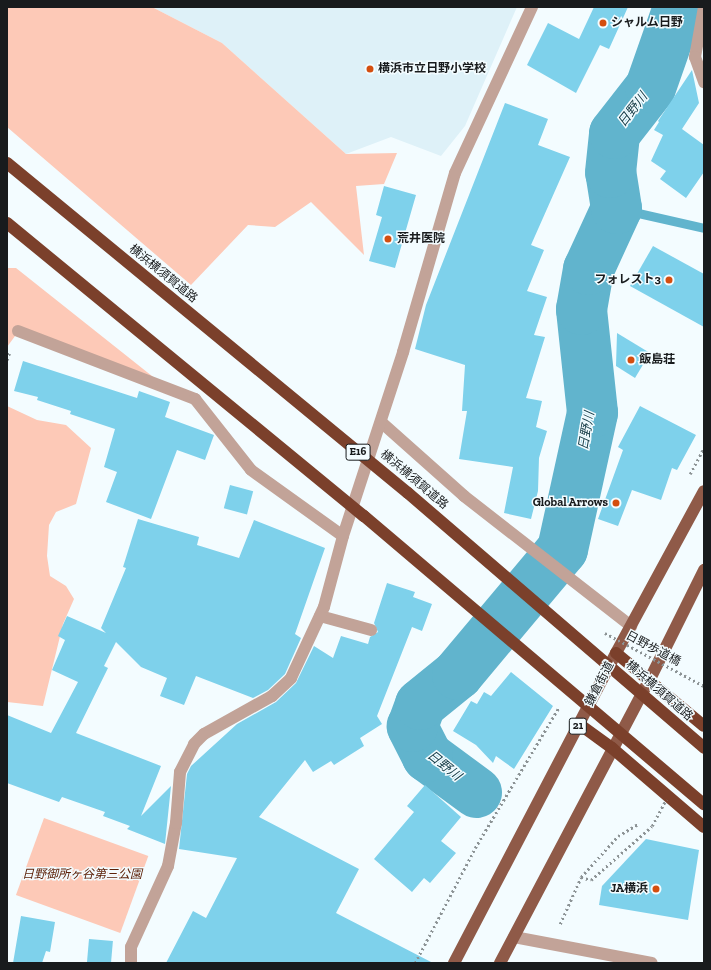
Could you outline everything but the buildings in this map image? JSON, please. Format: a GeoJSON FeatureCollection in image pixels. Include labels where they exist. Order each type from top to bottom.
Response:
{"type":"FeatureCollection","features":[{"type":"Feature","properties":{"kind":"highway","name":"横浜横須賀道路"},"geometry":{"type":"LineString","coordinates":[[7,163],[408,493],[704,748]]}},
{"type":"Feature","properties":{"kind":"highway"},"geometry":{"type":"LineString","coordinates":[[7,223],[364,516],[704,804]]}},
{"type":"Feature","properties":{"kind":"highway"},"geometry":{"type":"LineString","coordinates":[[616,653],[650,679],[704,726]]}},
{"type":"Feature","properties":{"kind":"highway"},"geometry":{"type":"LineString","coordinates":[[579,724],[612,748],[704,827]]}},
{"type":"Feature","properties":{"kind":"main road","name":"鎌倉街道"},"geometry":{"type":"LineString","coordinates":[[454,963],[616,653],[704,491]]}},
{"type":"Feature","properties":{"kind":"main road"},"geometry":{"type":"LineString","coordinates":[[500,963],[612,748],[650,679],[704,570]]}},
{"type":"Feature","properties":{"kind":"street"},"geometry":{"type":"LineString","coordinates":[[131,963],[131,947],[168,866],[176,823],[180,772],[194,744],[204,734],[272,696],[291,678],[320,616],[343,536],[381,422],[455,173],[532,7]]}},
{"type":"Feature","properties":{"kind":"street"},"geometry":{"type":"LineString","coordinates":[[704,7],[695,57],[704,82]]}},
{"type":"Feature","properties":{"kind":"street"},"geometry":{"type":"LineString","coordinates":[[18,332],[195,399],[251,470],[343,536]]}},
{"type":"Feature","properties":{"kind":"street"},"geometry":{"type":"LineString","coordinates":[[381,422],[464,496],[536,554],[575,582],[631,626]]}},
{"type":"Feature","properties":{"kind":"street"},"geometry":{"type":"LineString","coordinates":[[320,616],[371,630]]}},
{"type":"Feature","properties":{"kind":"street"},"geometry":{"type":"LineString","coordinates":[[514,937],[652,963]]}},
{"type":"Feature","properties":{"kind":"path","name":"日野歩道橋"},"geometry":{"type":"LineString","coordinates":[[601,631],[704,686]]}},
{"type":"Feature","properties":{"kind":"path"},"geometry":{"type":"LineString","coordinates":[[415,963],[475,848],[547,727]]}},
{"type":"Feature","properties":{"kind":"path"},"geometry":{"type":"LineString","coordinates":[[551,944],[581,877],[618,836],[638,824]]}},
{"type":"Feature","properties":{"kind":"path"},"geometry":{"type":"LineString","coordinates":[[581,877],[591,880],[652,826]]}},
{"type":"Feature","properties":{"kind":"shaded area","name":"横浜市立日野小学校"},"geometry":{"type":"Polygon","coordinates":[[[152,7],[517,7],[465,126],[441,156],[391,137],[346,154],[222,43],[152,7]]]}},
{"type":"Feature","properties":{"kind":"green space"},"geometry":{"type":"Polygon","coordinates":[[[7,7],[152,7],[222,43],[346,154],[397,153],[384,184],[356,186],[364,255],[311,202],[275,227],[248,225],[191,285],[7,127],[7,7]]]}},
{"type":"Feature","properties":{"kind":"green space"},"geometry":{"type":"Polygon","coordinates":[[[7,268],[16,268],[157,380],[18,332],[7,347],[7,268]]]}},
{"type":"Feature","properties":{"kind":"green space"},"geometry":{"type":"Polygon","coordinates":[[[7,406],[37,420],[66,425],[91,448],[76,504],[56,512],[49,525],[47,556],[50,576],[66,586],[74,599],[63,624],[43,706],[7,702],[7,406]]]}},
{"type":"Feature","properties":{"kind":"green space","name":"日野御所ヶ谷第三公園"},"geometry":{"type":"Polygon","coordinates":[[[44,818],[148,856],[120,933],[16,895],[44,818]]]}},
{"type":"Feature","properties":{"kind":"waterway","name":"日野川"},"geometry":{"type":"LineString","coordinates":[[476,792],[427,756],[412,726],[420,704],[457,674],[562,549],[592,412],[581,309],[588,269],[616,208],[610,172],[614,133],[650,87],[678,7]]}},
{"type":"Feature","properties":{"kind":"waterway"},"geometry":{"type":"LineString","coordinates":[[616,208],[704,228]]}},
{"type":"Feature","properties":{"kind":"place","name":"シャルム日野"},"geometry":{"type":"Point","coordinates":[603,23]}},
{"type":"Feature","properties":{"kind":"place","name":"横浜市立日野小学校"},"geometry":{"type":"Point","coordinates":[370,69]}},
{"type":"Feature","properties":{"kind":"place","name":"荒井医院"},"geometry":{"type":"Point","coordinates":[388,239]}},
{"type":"Feature","properties":{"kind":"place","name":"フォレスト3"},"geometry":{"type":"Point","coordinates":[669,280]}},
{"type":"Feature","properties":{"kind":"place","name":"飯島荘"},"geometry":{"type":"Point","coordinates":[631,360]}},
{"type":"Feature","properties":{"kind":"place","name":"Global Arrows"},"geometry":{"type":"Point","coordinates":[616,503]}},
{"type":"Feature","properties":{"kind":"place","name":"JA横浜"},"geometry":{"type":"Point","coordinates":[656,889]}}]}
